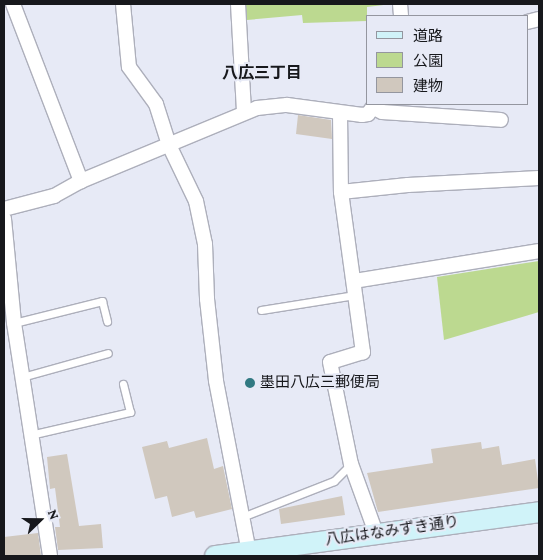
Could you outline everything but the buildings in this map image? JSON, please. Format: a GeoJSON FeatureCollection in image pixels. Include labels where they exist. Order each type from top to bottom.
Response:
{"type":"FeatureCollection","features":[{"type":"Feature","properties":{"kind":"street"},"geometry":{"type":"LineString","coordinates":[[13,4],[81,181]]}},
{"type":"Feature","properties":{"kind":"street"},"geometry":{"type":"LineString","coordinates":[[123,4],[129,67],[156,104],[169,146],[196,202],[205,244],[207,299],[216,381],[242,517],[240,554]]}},
{"type":"Feature","properties":{"kind":"street"},"geometry":{"type":"LineString","coordinates":[[238,4],[244,112]]}},
{"type":"Feature","properties":{"kind":"street"},"geometry":{"type":"LineString","coordinates":[[4,210],[54,196],[81,181],[169,146],[244,112],[286,105],[340,113],[368,114],[374,106],[382,112],[501,120]]}},
{"type":"Feature","properties":{"kind":"street"},"geometry":{"type":"LineString","coordinates":[[340,113],[341,192],[362,352],[330,362],[351,464],[376,533]]}},
{"type":"Feature","properties":{"kind":"street"},"geometry":{"type":"LineString","coordinates":[[341,192],[408,185],[539,178]]}},
{"type":"Feature","properties":{"kind":"street"},"geometry":{"type":"LineString","coordinates":[[4,219],[7,272],[30,435],[50,556]]}},
{"type":"Feature","properties":{"kind":"street"},"geometry":{"type":"LineString","coordinates":[[354,281],[539,251]]}},
{"type":"Feature","properties":{"kind":"street","name":"八広はなみずき通り"},"geometry":{"type":"LineString","coordinates":[[215,556],[539,512]]}},
{"type":"Feature","properties":{"kind":"lane"},"geometry":{"type":"LineString","coordinates":[[261,310],[356,295]]}},
{"type":"Feature","properties":{"kind":"lane"},"geometry":{"type":"LineString","coordinates":[[14,323],[102,301],[107,322]]}},
{"type":"Feature","properties":{"kind":"lane"},"geometry":{"type":"LineString","coordinates":[[22,377],[108,353]]}},
{"type":"Feature","properties":{"kind":"lane"},"geometry":{"type":"LineString","coordinates":[[30,435],[130,412],[123,384]]}},
{"type":"Feature","properties":{"kind":"lane"},"geometry":{"type":"LineString","coordinates":[[242,517],[334,481],[351,464]]}},
{"type":"Feature","properties":{"kind":"green space"},"geometry":{"type":"Polygon","coordinates":[[[245,4],[392,4],[367,7],[366,21],[303,23],[302,15],[247,20],[245,4]]]}},
{"type":"Feature","properties":{"kind":"green space"},"geometry":{"type":"Polygon","coordinates":[[[539,261],[539,312],[444,340],[437,277],[539,261]]]}},
{"type":"Feature","properties":{"kind":"place","name":"墨田八広三郵便局"},"geometry":{"type":"Point","coordinates":[250,383]}},
{"type":"Feature","properties":{"kind":"district","name":"八広三丁目"},"geometry":{"type":"Point","coordinates":[262,73]}}]}
